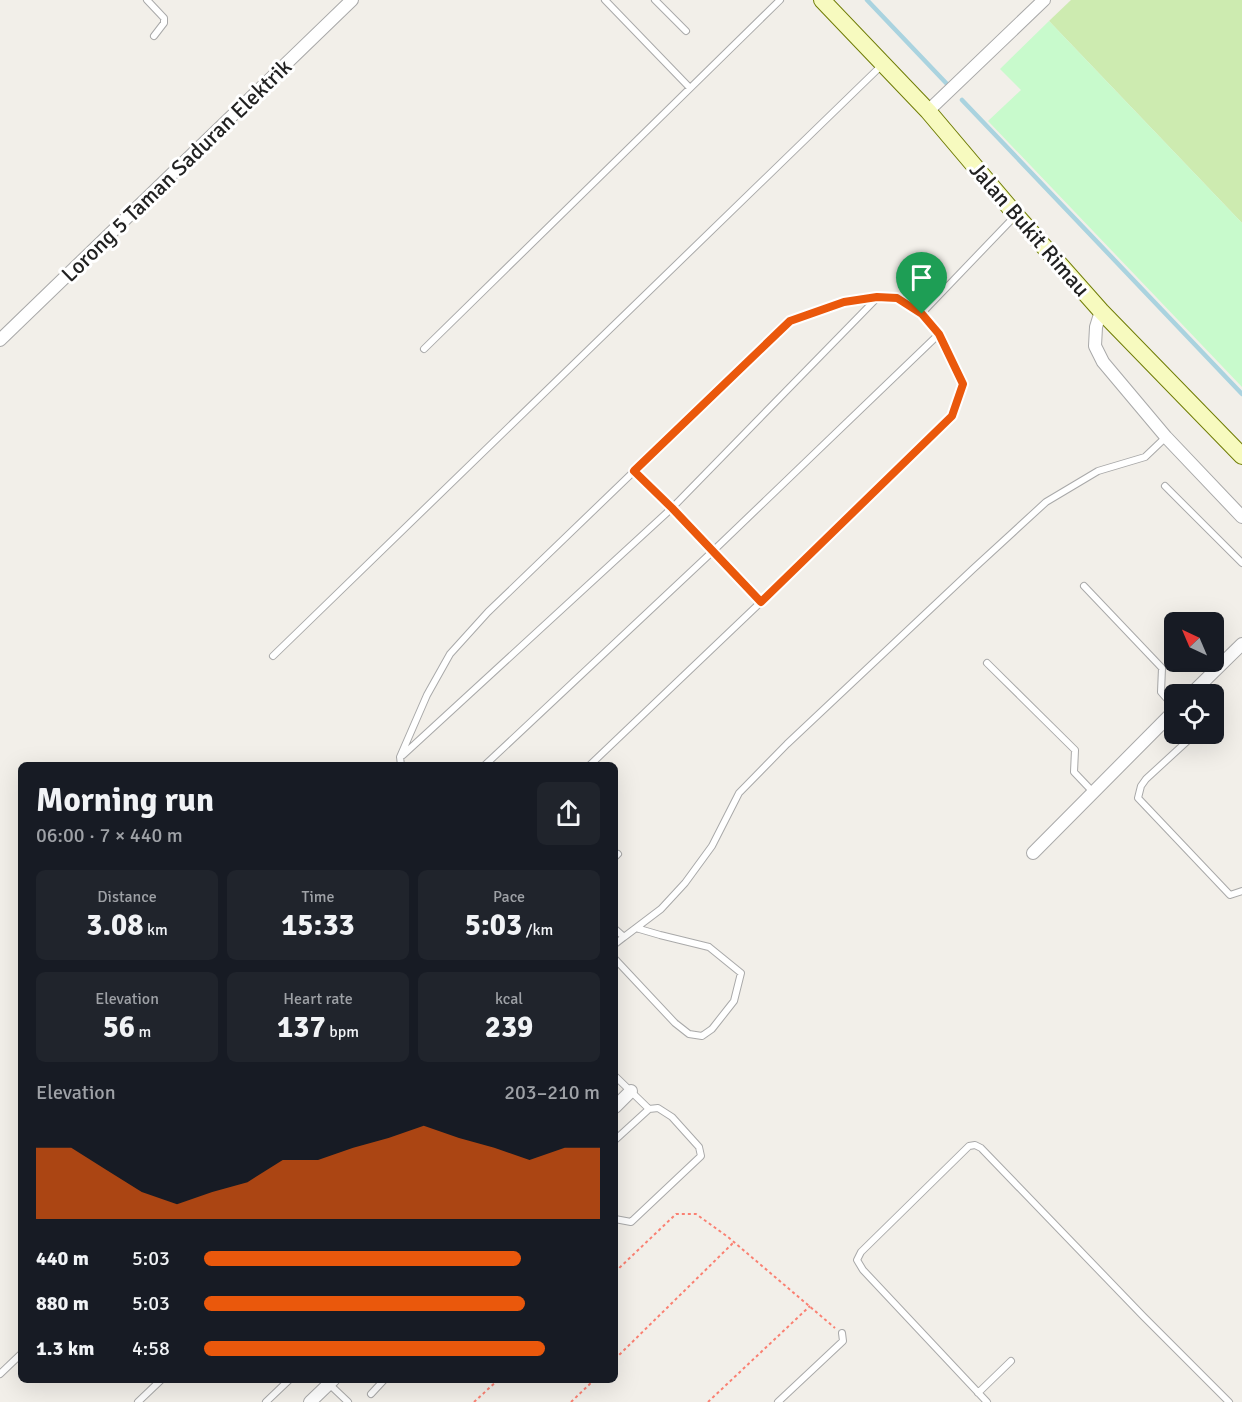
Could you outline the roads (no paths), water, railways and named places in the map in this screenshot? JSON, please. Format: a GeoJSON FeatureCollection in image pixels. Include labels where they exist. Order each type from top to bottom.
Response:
{"type":"FeatureCollection","features":[{"type":"Feature","properties":{"kind":"street","name":"Lorong 5 Taman Saduran Elektrik"},"geometry":{"type":"LineString","coordinates":[[0,340],[352,0]]}},
{"type":"Feature","properties":{"kind":"street","name":"Jalan Bukit Rimau"},"geometry":{"type":"LineString","coordinates":[[822,0],[928,111],[1101,311],[1242,456]]}},
{"type":"Feature","properties":{"kind":"street"},"geometry":{"type":"LineString","coordinates":[[928,111],[1044,0]]}},
{"type":"Feature","properties":{"kind":"street"},"geometry":{"type":"LineString","coordinates":[[1101,311],[1096,327],[1095,346],[1102,362],[1166,437],[1242,517]]}},
{"type":"Feature","properties":{"kind":"street"},"geometry":{"type":"LineString","coordinates":[[1201,684],[1242,644]]}},
{"type":"Feature","properties":{"kind":"street"},"geometry":{"type":"LineString","coordinates":[[1033,853],[1164,719]]}},
{"type":"Feature","properties":{"kind":"street"},"geometry":{"type":"LineString","coordinates":[[618,1104],[631,1091]]}},
{"type":"Feature","properties":{"kind":"street"},"geometry":{"type":"LineString","coordinates":[[310,1402],[327,1383]]}},
{"type":"Feature","properties":{"kind":"lane"},"geometry":{"type":"LineString","coordinates":[[147,0],[164,18],[164,23],[154,36]]}},
{"type":"Feature","properties":{"kind":"lane"},"geometry":{"type":"LineString","coordinates":[[605,0],[690,88]]}},
{"type":"Feature","properties":{"kind":"lane"},"geometry":{"type":"LineString","coordinates":[[655,0],[686,32]]}},
{"type":"Feature","properties":{"kind":"lane"},"geometry":{"type":"LineString","coordinates":[[424,349],[780,0]]}},
{"type":"Feature","properties":{"kind":"lane"},"geometry":{"type":"LineString","coordinates":[[273,656],[883,64]]}},
{"type":"Feature","properties":{"kind":"lane"},"geometry":{"type":"LineString","coordinates":[[922,314],[1016,215]]}},
{"type":"Feature","properties":{"kind":"lane"},"geometry":{"type":"LineString","coordinates":[[400,757],[672,508],[877,297]]}},
{"type":"Feature","properties":{"kind":"lane"},"geometry":{"type":"LineString","coordinates":[[401,762],[400,757],[427,695],[450,654],[488,612],[790,321],[844,302],[877,297],[897,298],[922,314],[939,334],[963,384],[952,416],[593,762]]}},
{"type":"Feature","properties":{"kind":"lane"},"geometry":{"type":"LineString","coordinates":[[489,762],[939,334]]}},
{"type":"Feature","properties":{"kind":"lane"},"geometry":{"type":"LineString","coordinates":[[618,942],[661,909],[685,883],[711,846],[739,794],[787,744],[981,561],[1046,502],[1098,471],[1145,457],[1166,437]]}},
{"type":"Feature","properties":{"kind":"lane"},"geometry":{"type":"LineString","coordinates":[[634,471],[761,602]]}},
{"type":"Feature","properties":{"kind":"lane"},"geometry":{"type":"LineString","coordinates":[[1166,486],[1242,563]]}},
{"type":"Feature","properties":{"kind":"lane"},"geometry":{"type":"LineString","coordinates":[[1084,586],[1162,668],[1161,692],[1164,696]]}},
{"type":"Feature","properties":{"kind":"lane"},"geometry":{"type":"LineString","coordinates":[[987,663],[1075,750],[1074,772],[1093,792]]}},
{"type":"Feature","properties":{"kind":"lane"},"geometry":{"type":"LineString","coordinates":[[1185,744],[1146,779],[1141,786],[1138,798],[1230,896],[1242,891]]}},
{"type":"Feature","properties":{"kind":"lane"},"geometry":{"type":"LineString","coordinates":[[618,962],[675,1023],[689,1034],[702,1036],[712,1029],[734,1001],[741,973],[710,947],[636,928]]}},
{"type":"Feature","properties":{"kind":"lane"},"geometry":{"type":"LineString","coordinates":[[618,932],[624,937]]}},
{"type":"Feature","properties":{"kind":"lane"},"geometry":{"type":"LineString","coordinates":[[618,1079],[649,1109]]}},
{"type":"Feature","properties":{"kind":"lane"},"geometry":{"type":"LineString","coordinates":[[618,1137],[649,1109],[658,1108],[672,1117],[699,1147],[701,1156],[632,1222],[618,1220]]}},
{"type":"Feature","properties":{"kind":"lane"},"geometry":{"type":"LineString","coordinates":[[987,1402],[863,1270],[857,1260],[861,1252],[969,1146],[975,1144],[1229,1402]]}},
{"type":"Feature","properties":{"kind":"lane"},"geometry":{"type":"LineString","coordinates":[[778,1402],[843,1341],[842,1333]]}},
{"type":"Feature","properties":{"kind":"lane"},"geometry":{"type":"LineString","coordinates":[[0,1374],[18,1357]]}},
{"type":"Feature","properties":{"kind":"lane"},"geometry":{"type":"LineString","coordinates":[[978,1393],[1011,1361]]}},
{"type":"Feature","properties":{"kind":"lane"},"geometry":{"type":"LineString","coordinates":[[138,1402],[158,1383]]}},
{"type":"Feature","properties":{"kind":"lane"},"geometry":{"type":"LineString","coordinates":[[266,1402],[286,1383]]}},
{"type":"Feature","properties":{"kind":"lane"},"geometry":{"type":"LineString","coordinates":[[331,1383],[348,1402]]}},
{"type":"Feature","properties":{"kind":"lane"},"geometry":{"type":"LineString","coordinates":[[371,1394],[381,1383]]}},
{"type":"Feature","properties":{"kind":"waterway"},"geometry":{"type":"LineString","coordinates":[[867,0],[947,84]]}},
{"type":"Feature","properties":{"kind":"waterway"},"geometry":{"type":"LineString","coordinates":[[962,100],[1242,394]]}}]}
